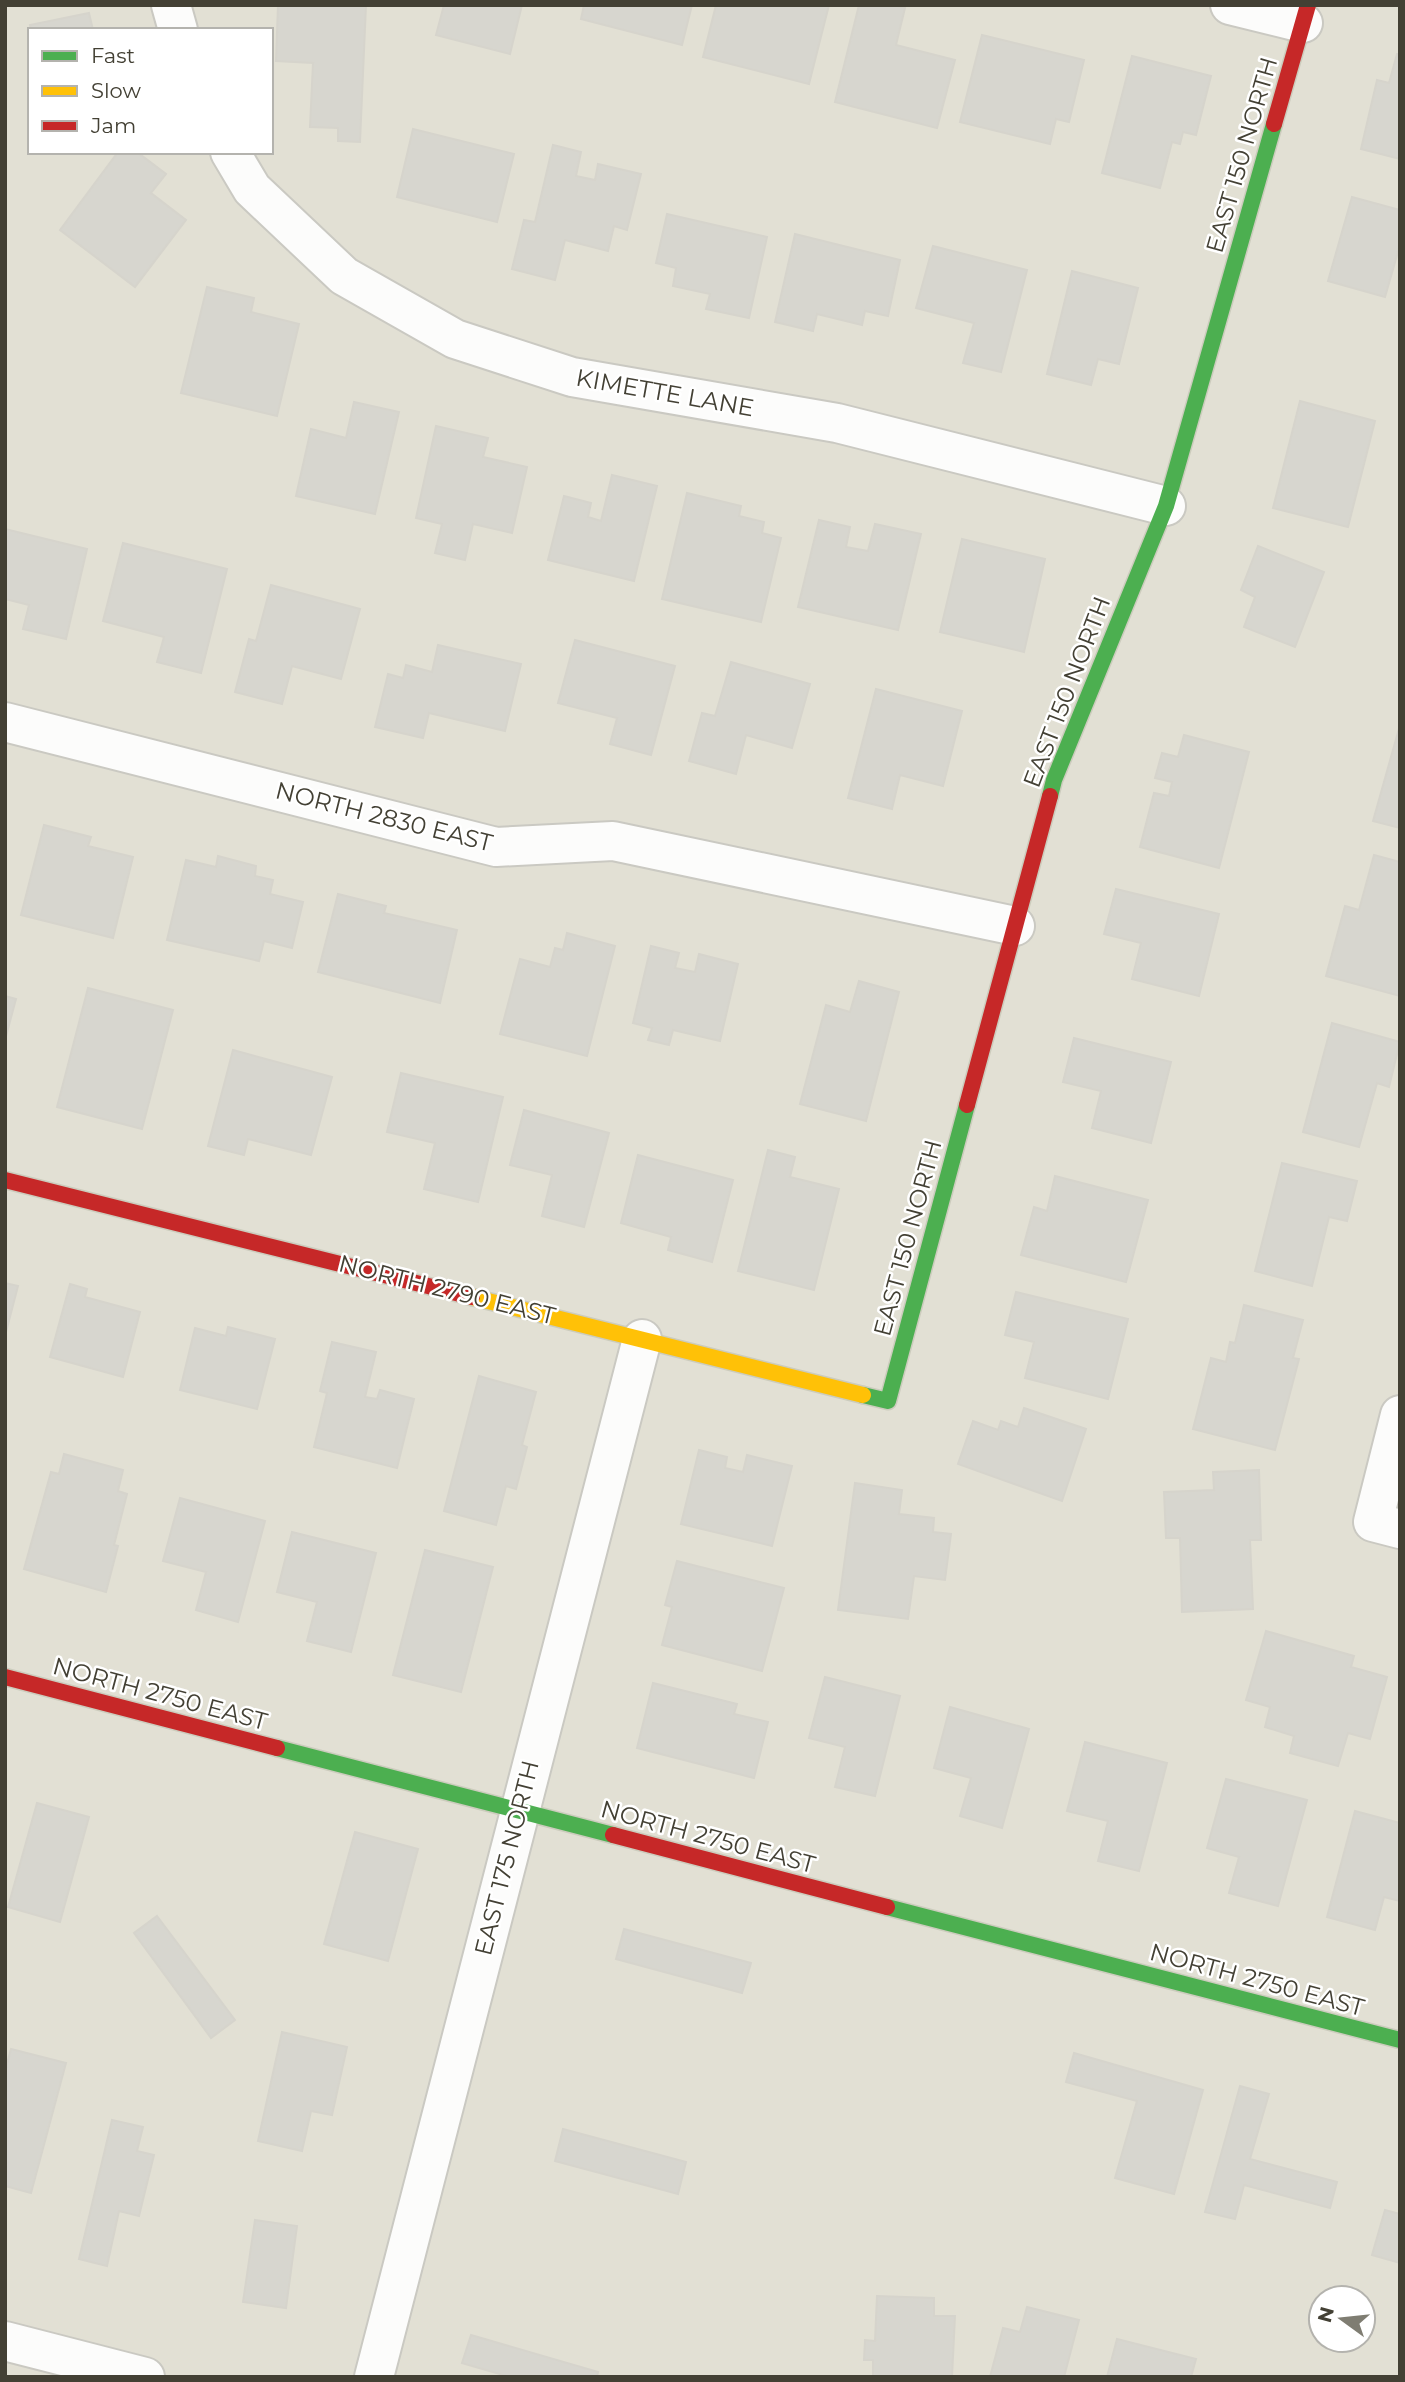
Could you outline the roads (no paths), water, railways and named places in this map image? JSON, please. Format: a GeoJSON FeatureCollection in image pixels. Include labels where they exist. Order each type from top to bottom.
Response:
{"type":"FeatureCollection","features":[{"type":"Feature","properties":{"kind":"street"},"geometry":{"type":"LineString","coordinates":[[171,5],[177,28]]}},
{"type":"Feature","properties":{"kind":"street"},"geometry":{"type":"LineString","coordinates":[[1230,5],[1306,14]]}},
{"type":"Feature","properties":{"kind":"street","name":"EAST 150 NORTH"},"geometry":{"type":"LineString","coordinates":[[888,1401],[1054,780],[1166,506],[1306,14]]}},
{"type":"Feature","properties":{"kind":"street","name":"KIMETTE LANE"},"geometry":{"type":"LineString","coordinates":[[231,154],[252,190],[344,276],[455,339],[572,377],[837,423],[1166,506]]}},
{"type":"Feature","properties":{"kind":"street","name":"NORTH 2830 EAST"},"geometry":{"type":"LineString","coordinates":[[5,722],[496,847],[613,841],[1015,926]]}},
{"type":"Feature","properties":{"kind":"street","name":"NORTH 2790 EAST"},"geometry":{"type":"LineString","coordinates":[[5,1180],[888,1401]]}},
{"type":"Feature","properties":{"kind":"street","name":"EAST 175 NORTH"},"geometry":{"type":"LineString","coordinates":[[374,2377],[642,1339]]}},
{"type":"Feature","properties":{"kind":"street"},"geometry":{"type":"LineString","coordinates":[[1386,1526],[1400,1415]]}},
{"type":"Feature","properties":{"kind":"street","name":"NORTH 2750 EAST"},"geometry":{"type":"LineString","coordinates":[[5,1677],[1400,2040]]}},
{"type":"Feature","properties":{"kind":"street"},"geometry":{"type":"LineString","coordinates":[[5,2341],[145,2377]]}}]}
